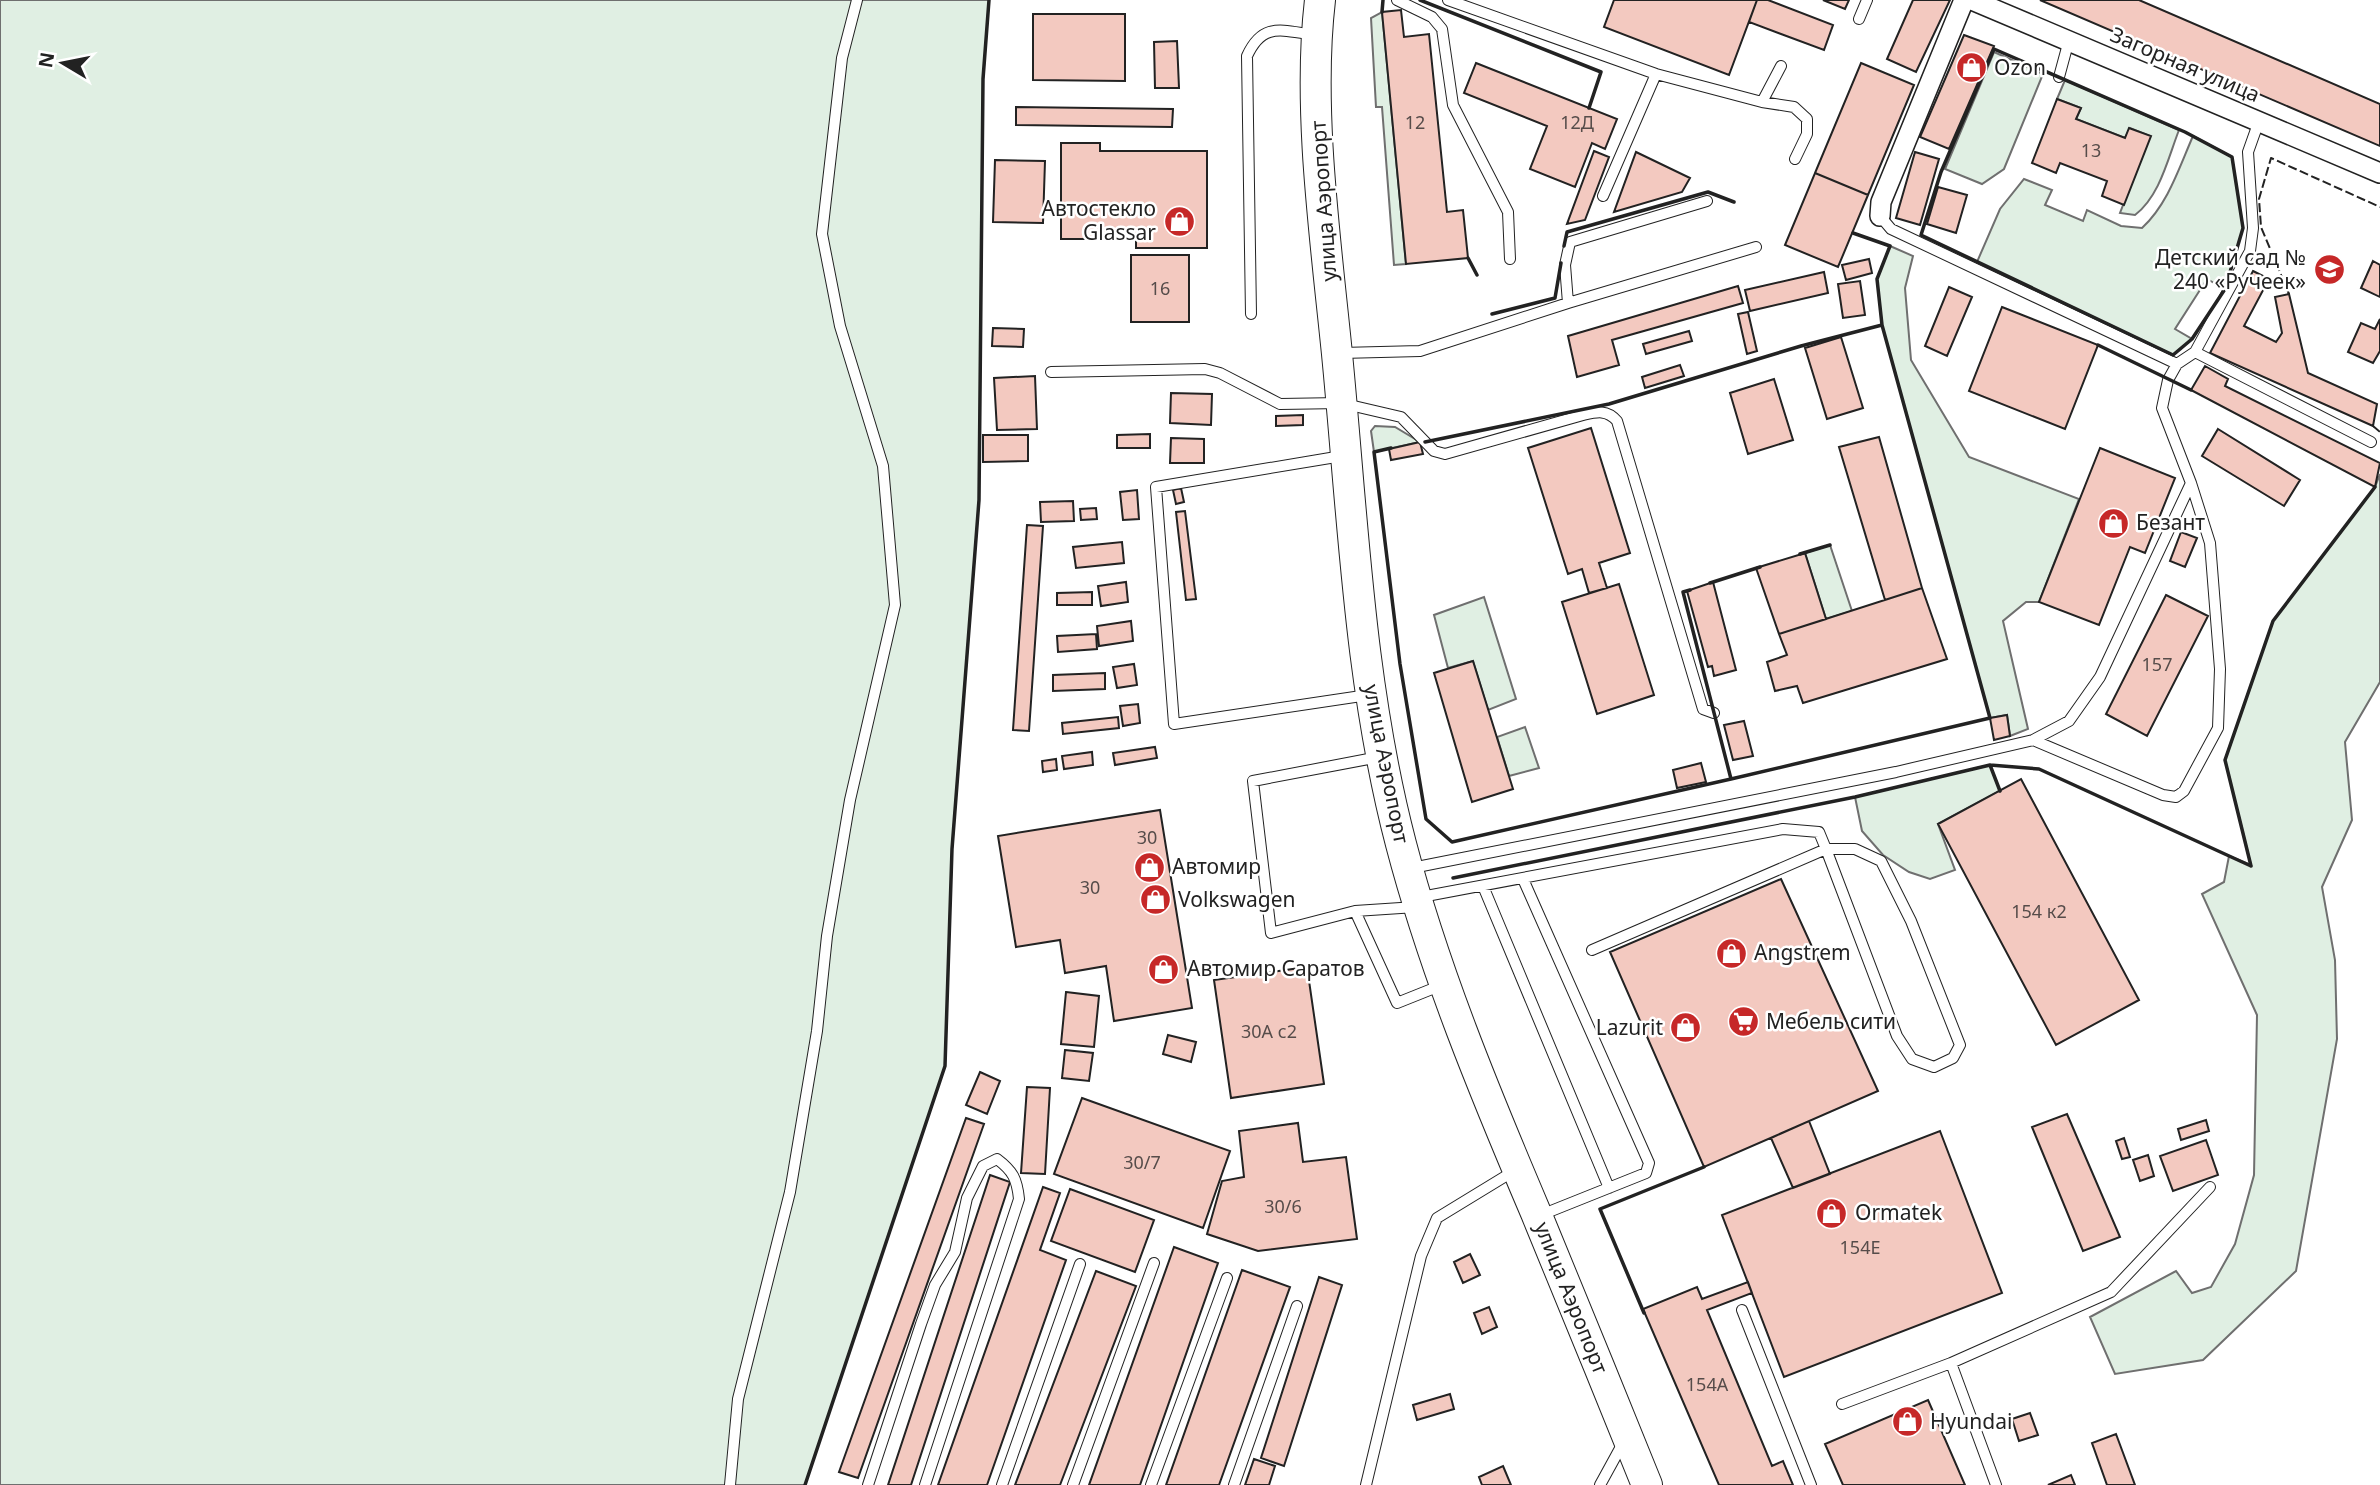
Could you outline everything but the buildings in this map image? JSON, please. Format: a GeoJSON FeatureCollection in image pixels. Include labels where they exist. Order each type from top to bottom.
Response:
{"type":"FeatureCollection","features":[{"type":"Feature","properties":{"kind":"main road","name":"улица Аэропорт"},"geometry":{"type":"LineString","coordinates":[[1320,0],[1316,35],[1317,112],[1369,695],[1382,757],[1408,869],[1445,984],[1517,1169],[1647,1485]]}},
{"type":"Feature","properties":{"kind":"street"},"geometry":{"type":"LineString","coordinates":[[1881,216],[1881,202],[1964,0]]}},
{"type":"Feature","properties":{"kind":"street","name":"Загорная улица"},"geometry":{"type":"LineString","coordinates":[[1972,0],[2380,173]]}},
{"type":"Feature","properties":{"kind":"lane"},"geometry":{"type":"LineString","coordinates":[[730,1485],[738,1399],[790,1192],[817,1031],[827,936],[850,800],[895,606],[883,466],[840,326],[822,234],[842,58],[857,0]]}},
{"type":"Feature","properties":{"kind":"lane"},"geometry":{"type":"LineString","coordinates":[[1397,0],[1432,17],[1442,29],[1453,105],[1508,212],[1510,259]]}},
{"type":"Feature","properties":{"kind":"lane"},"geometry":{"type":"LineString","coordinates":[[1448,0],[1656,74],[1762,102],[1794,107],[1807,119],[1807,134],[1795,159]]}},
{"type":"Feature","properties":{"kind":"lane"},"geometry":{"type":"LineString","coordinates":[[1859,19],[1867,0]]}},
{"type":"Feature","properties":{"kind":"lane"},"geometry":{"type":"LineString","coordinates":[[1251,314],[1247,56],[1255,38],[1270,30],[1316,35]]}},
{"type":"Feature","properties":{"kind":"lane"},"geometry":{"type":"LineString","coordinates":[[2059,77],[2069,40]]}},
{"type":"Feature","properties":{"kind":"lane"},"geometry":{"type":"LineString","coordinates":[[1762,102],[1781,66]]}},
{"type":"Feature","properties":{"kind":"lane"},"geometry":{"type":"LineString","coordinates":[[1603,196],[1656,74]]}},
{"type":"Feature","properties":{"kind":"lane"},"geometry":{"type":"LineString","coordinates":[[2032,740],[2163,795],[2176,797],[2184,791],[2218,728],[2220,669],[2210,543],[2191,483],[2162,408],[2168,380],[2178,364],[2195,352],[2250,251],[2253,228],[2248,152],[2259,121]]}},
{"type":"Feature","properties":{"kind":"lane"},"geometry":{"type":"LineString","coordinates":[[1568,303],[1565,265],[1570,242],[1707,201]]}},
{"type":"Feature","properties":{"kind":"lane"},"geometry":{"type":"LineString","coordinates":[[1881,216],[1891,229],[2178,364]]}},
{"type":"Feature","properties":{"kind":"lane"},"geometry":{"type":"LineString","coordinates":[[1337,353],[1420,351],[1756,247]]}},
{"type":"Feature","properties":{"kind":"lane"},"geometry":{"type":"LineString","coordinates":[[2195,352],[2371,442]]}},
{"type":"Feature","properties":{"kind":"lane"},"geometry":{"type":"LineString","coordinates":[[1051,372],[1205,369],[1220,373],[1280,404],[1341,403],[1401,417],[1434,451],[1445,454],[1599,411],[1611,414],[1617,421],[1703,709],[1714,713]]}},
{"type":"Feature","properties":{"kind":"lane"},"geometry":{"type":"LineString","coordinates":[[1346,456],[1156,487],[1174,724],[1369,695]]}},
{"type":"Feature","properties":{"kind":"lane"},"geometry":{"type":"LineString","coordinates":[[1408,869],[1896,772],[2032,740],[2069,721],[2100,677],[2191,483]]}},
{"type":"Feature","properties":{"kind":"lane"},"geometry":{"type":"LineString","coordinates":[[1382,757],[1253,781],[1271,933],[1355,911],[1418,902],[1483,886],[1783,829],[1819,832],[1826,849],[1897,1036],[1912,1059],[1934,1067],[1952,1058],[1960,1045],[1911,920],[1881,861],[1855,849],[1826,849],[1592,950]]}},
{"type":"Feature","properties":{"kind":"lane"},"geometry":{"type":"LineString","coordinates":[[1523,879],[1649,1163],[1646,1173],[1537,1216]]}},
{"type":"Feature","properties":{"kind":"lane"},"geometry":{"type":"LineString","coordinates":[[1483,886],[1609,1188]]}},
{"type":"Feature","properties":{"kind":"lane"},"geometry":{"type":"LineString","coordinates":[[1355,911],[1397,1003],[1445,984]]}},
{"type":"Feature","properties":{"kind":"lane"},"geometry":{"type":"LineString","coordinates":[[868,1485],[935,1285],[956,1252],[967,1198],[982,1166],[997,1159],[1010,1168],[1017,1181],[1019,1199],[925,1485]]}},
{"type":"Feature","properties":{"kind":"lane"},"geometry":{"type":"LineString","coordinates":[[1366,1485],[1421,1256],[1437,1219],[1517,1169]]}},
{"type":"Feature","properties":{"kind":"lane"},"geometry":{"type":"LineString","coordinates":[[1842,1404],[1951,1363],[2111,1292],[2210,1187]]}},
{"type":"Feature","properties":{"kind":"lane"},"geometry":{"type":"LineString","coordinates":[[1073,1485],[1154,1263]]}},
{"type":"Feature","properties":{"kind":"lane"},"geometry":{"type":"LineString","coordinates":[[1002,1485],[1080,1264]]}},
{"type":"Feature","properties":{"kind":"lane"},"geometry":{"type":"LineString","coordinates":[[1151,1485],[1227,1278]]}},
{"type":"Feature","properties":{"kind":"lane"},"geometry":{"type":"LineString","coordinates":[[1234,1485],[1297,1306]]}},
{"type":"Feature","properties":{"kind":"lane"},"geometry":{"type":"LineString","coordinates":[[1742,1310],[1811,1485]]}},
{"type":"Feature","properties":{"kind":"lane"},"geometry":{"type":"LineString","coordinates":[[1951,1363],[1996,1485]]}},
{"type":"Feature","properties":{"kind":"lane"},"geometry":{"type":"LineString","coordinates":[[1600,1485],[1627,1436]]}},
{"type":"Feature","properties":{"kind":"green space"},"geometry":{"type":"Polygon","coordinates":[[[0,0],[989,0],[983,80],[979,500],[952,849],[945,1066],[805,1485],[0,1485],[0,0]]]}},
{"type":"Feature","properties":{"kind":"green space"},"geometry":{"type":"Polygon","coordinates":[[[1382,12],[1406,264],[1394,265],[1382,107],[1376,107],[1371,18],[1382,12]]]}},
{"type":"Feature","properties":{"kind":"green space"},"geometry":{"type":"Polygon","coordinates":[[[1994,52],[2043,74],[2004,169],[1982,184],[1945,169],[1994,52]]]}},
{"type":"Feature","properties":{"kind":"green space"},"geometry":{"type":"Polygon","coordinates":[[[2065,80],[2179,130],[2157,187],[2144,207],[2135,215],[2120,213],[2150,136],[2130,128],[2125,138],[2076,119],[2081,108],[2057,99],[2065,80]]]}},
{"type":"Feature","properties":{"kind":"green space"},"geometry":{"type":"Polygon","coordinates":[[[2193,136],[2232,157],[2243,228],[2225,289],[2207,279],[2175,329],[2192,339],[2173,355],[1977,262],[2000,209],[2024,179],[2052,190],[2045,205],[2083,221],[2087,210],[2121,226],[2142,228],[2166,197],[2193,136]]]}},
{"type":"Feature","properties":{"kind":"green space"},"geometry":{"type":"Polygon","coordinates":[[[1890,246],[1913,256],[1905,288],[1911,360],[1969,457],[2079,499],[2039,602],[2026,602],[2003,621],[2028,729],[2010,736],[2007,715],[1990,718],[1882,325],[1877,279],[1890,246]]]}},
{"type":"Feature","properties":{"kind":"green space"},"geometry":{"type":"Polygon","coordinates":[[[1375,426],[1395,427],[1420,442],[1374,452],[1371,431],[1375,426]]]}},
{"type":"Feature","properties":{"kind":"green space"},"geometry":{"type":"Polygon","coordinates":[[[2380,474],[2380,682],[2345,742],[2352,820],[2322,887],[2335,960],[2337,1039],[2296,1271],[2203,1360],[2115,1374],[2090,1317],[2176,1271],[2192,1293],[2211,1287],[2235,1244],[2254,1175],[2257,1015],[2202,894],[2224,882],[2229,856],[2251,865],[2225,760],[2273,621],[2375,487],[2380,474]]]}},
{"type":"Feature","properties":{"kind":"green space"},"geometry":{"type":"Polygon","coordinates":[[[1830,545],[1852,611],[1826,619],[1805,553],[1830,545]]]}},
{"type":"Feature","properties":{"kind":"green space"},"geometry":{"type":"Polygon","coordinates":[[[1484,597],[1516,699],[1488,710],[1473,661],[1448,668],[1434,615],[1484,597]]]}},
{"type":"Feature","properties":{"kind":"green space"},"geometry":{"type":"Polygon","coordinates":[[[1525,727],[1539,768],[1509,776],[1497,737],[1525,727]]]}},
{"type":"Feature","properties":{"kind":"green space"},"geometry":{"type":"Polygon","coordinates":[[[1990,765],[2000,791],[1938,824],[1955,870],[1930,879],[1909,872],[1883,855],[1862,831],[1855,797],[1990,765]]]}},
{"type":"Feature","properties":{"kind":"fence"},"geometry":{"type":"LineString","coordinates":[[2289,294],[2261,227],[2259,199],[2271,158],[2380,207]]}},
{"type":"Feature","properties":{"kind":"fence"},"geometry":{"type":"LineString","coordinates":[[2373,426],[2380,432]]}},
{"type":"Feature","properties":{"kind":"wall"},"geometry":{"type":"LineString","coordinates":[[805,1485],[945,1066],[952,849],[979,500],[983,79],[989,0]]}},
{"type":"Feature","properties":{"kind":"wall"},"geometry":{"type":"LineString","coordinates":[[1382,12],[1383,0]]}},
{"type":"Feature","properties":{"kind":"wall"},"geometry":{"type":"LineString","coordinates":[[1420,0],[1601,72],[1589,108]]}},
{"type":"Feature","properties":{"kind":"wall"},"geometry":{"type":"LineString","coordinates":[[1994,49],[2185,132],[2232,157],[2243,228],[2225,289],[2192,339],[2173,355],[1921,235],[1941,172],[1994,49]]}},
{"type":"Feature","properties":{"kind":"wall"},"geometry":{"type":"LineString","coordinates":[[1564,246],[1567,232],[1708,192],[1734,202]]}},
{"type":"Feature","properties":{"kind":"wall"},"geometry":{"type":"LineString","coordinates":[[1731,779],[1990,718],[1882,325],[1877,279],[1890,246],[1853,233]]}},
{"type":"Feature","properties":{"kind":"wall"},"geometry":{"type":"LineString","coordinates":[[1468,258],[1477,275]]}},
{"type":"Feature","properties":{"kind":"wall"},"geometry":{"type":"LineString","coordinates":[[1492,314],[1555,298],[1561,263]]}},
{"type":"Feature","properties":{"kind":"wall"},"geometry":{"type":"LineString","coordinates":[[1425,442],[1609,404],[1801,346],[1882,325]]}},
{"type":"Feature","properties":{"kind":"wall"},"geometry":{"type":"LineString","coordinates":[[2098,345],[2191,390]]}},
{"type":"Feature","properties":{"kind":"wall"},"geometry":{"type":"LineString","coordinates":[[1391,448],[1374,452],[1400,664],[1426,819],[1452,842],[1731,779],[1683,592],[1690,590]]}},
{"type":"Feature","properties":{"kind":"wall"},"geometry":{"type":"LineString","coordinates":[[2251,866],[2225,760],[2273,621],[2375,487]]}},
{"type":"Feature","properties":{"kind":"wall"},"geometry":{"type":"LineString","coordinates":[[1800,554],[1830,545]]}},
{"type":"Feature","properties":{"kind":"wall"},"geometry":{"type":"LineString","coordinates":[[1710,583],[1760,567]]}},
{"type":"Feature","properties":{"kind":"wall"},"geometry":{"type":"LineString","coordinates":[[1990,765],[2039,769],[2251,866]]}},
{"type":"Feature","properties":{"kind":"wall"},"geometry":{"type":"LineString","coordinates":[[1453,878],[1855,797],[1990,765],[2000,791]]}},
{"type":"Feature","properties":{"kind":"wall"},"geometry":{"type":"LineString","coordinates":[[1644,1313],[1600,1209],[1704,1167]]}},
{"type":"Feature","properties":{"kind":"place","name":"Ozon"},"geometry":{"type":"Point","coordinates":[1971,68]}},
{"type":"Feature","properties":{"kind":"place","name":"Автостекло Glassar"},"geometry":{"type":"Point","coordinates":[1179,221]}},
{"type":"Feature","properties":{"kind":"place","name":"Детский сад № 240 «Ручеек»"},"geometry":{"type":"Point","coordinates":[2329,270]}},
{"type":"Feature","properties":{"kind":"place","name":"Безант"},"geometry":{"type":"Point","coordinates":[2113,523]}},
{"type":"Feature","properties":{"kind":"place","name":"Автомир"},"geometry":{"type":"Point","coordinates":[1149,867]}},
{"type":"Feature","properties":{"kind":"place","name":"Volkswagen"},"geometry":{"type":"Point","coordinates":[1155,900]}},
{"type":"Feature","properties":{"kind":"place","name":"Angstrem"},"geometry":{"type":"Point","coordinates":[1731,953]}},
{"type":"Feature","properties":{"kind":"place","name":"Автомир Саратов"},"geometry":{"type":"Point","coordinates":[1164,969]}},
{"type":"Feature","properties":{"kind":"place","name":"Мебель сити"},"geometry":{"type":"Point","coordinates":[1743,1022]}},
{"type":"Feature","properties":{"kind":"place","name":"Lazurit"},"geometry":{"type":"Point","coordinates":[1686,1028]}},
{"type":"Feature","properties":{"kind":"place","name":"Ormatek"},"geometry":{"type":"Point","coordinates":[1832,1213]}},
{"type":"Feature","properties":{"kind":"place","name":"Hyundai"},"geometry":{"type":"Point","coordinates":[1907,1422]}}]}
